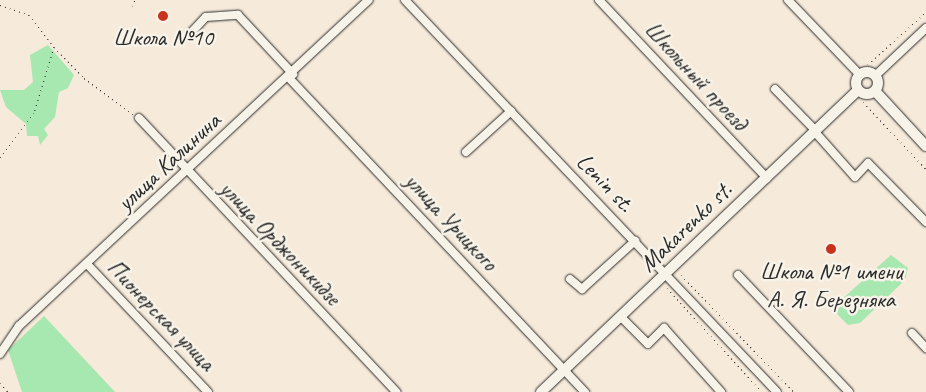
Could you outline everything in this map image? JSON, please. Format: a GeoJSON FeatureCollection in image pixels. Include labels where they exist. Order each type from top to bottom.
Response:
{"type":"FeatureCollection","features":[{"type":"Feature","properties":{"kind":"main road"},"geometry":{"type":"LineString","coordinates":[[874,91],[866,94],[858,90],[858,73],[875,76],[874,91],[925,143]]}},
{"type":"Feature","properties":{"kind":"main road","name":"Makarenko st."},"geometry":{"type":"LineString","coordinates":[[541,392],[858,90]]}},
{"type":"Feature","properties":{"kind":"street","name":"улица Калинина"},"geometry":{"type":"LineString","coordinates":[[0,354],[19,326],[291,76],[368,0]]}},
{"type":"Feature","properties":{"kind":"street","name":"Lenin st."},"geometry":{"type":"LineString","coordinates":[[405,0],[777,392]]}},
{"type":"Feature","properties":{"kind":"street","name":"Школьный проезд"},"geometry":{"type":"LineString","coordinates":[[599,0],[767,178]]}},
{"type":"Feature","properties":{"kind":"street"},"geometry":{"type":"LineString","coordinates":[[788,0],[858,73]]}},
{"type":"Feature","properties":{"kind":"street","name":"улица Урицкого"},"geometry":{"type":"LineString","coordinates":[[188,36],[206,17],[238,15],[291,76],[585,392]]}},
{"type":"Feature","properties":{"kind":"street"},"geometry":{"type":"LineString","coordinates":[[875,76],[926,28]]}},
{"type":"Feature","properties":{"kind":"street"},"geometry":{"type":"LineString","coordinates":[[775,89],[855,177],[868,163],[926,222]]}},
{"type":"Feature","properties":{"kind":"street"},"geometry":{"type":"LineString","coordinates":[[466,152],[511,111]]}},
{"type":"Feature","properties":{"kind":"street","name":"улица Орджоникидзе"},"geometry":{"type":"LineString","coordinates":[[139,118],[189,169],[396,392]]}},
{"type":"Feature","properties":{"kind":"street"},"geometry":{"type":"LineString","coordinates":[[570,279],[582,289],[634,241]]}},
{"type":"Feature","properties":{"kind":"street","name":"Пионерская улица"},"geometry":{"type":"LineString","coordinates":[[86,264],[208,392]]}},
{"type":"Feature","properties":{"kind":"street"},"geometry":{"type":"LineString","coordinates":[[738,275],[849,392]]}},
{"type":"Feature","properties":{"kind":"street"},"geometry":{"type":"LineString","coordinates":[[621,316],[648,344],[664,328],[721,392]]}},
{"type":"Feature","properties":{"kind":"street"},"geometry":{"type":"LineString","coordinates":[[912,333],[926,348]]}},
{"type":"Feature","properties":{"kind":"path"},"geometry":{"type":"LineString","coordinates":[[132,6],[136,0]]}},
{"type":"Feature","properties":{"kind":"path"},"geometry":{"type":"LineString","coordinates":[[0,5],[29,15],[54,47],[84,78],[139,118]]}},
{"type":"Feature","properties":{"kind":"path"},"geometry":{"type":"LineString","coordinates":[[858,73],[869,67],[926,12]]}},
{"type":"Feature","properties":{"kind":"path"},"geometry":{"type":"LineString","coordinates":[[0,158],[34,113],[54,47]]}},
{"type":"Feature","properties":{"kind":"path"},"geometry":{"type":"LineString","coordinates":[[863,102],[926,169]]}},
{"type":"Feature","properties":{"kind":"path"},"geometry":{"type":"LineString","coordinates":[[681,275],[794,392]]}},
{"type":"Feature","properties":{"kind":"path"},"geometry":{"type":"LineString","coordinates":[[667,288],[762,392]]}},
{"type":"Feature","properties":{"kind":"path"},"geometry":{"type":"LineString","coordinates":[[0,383],[8,392]]}},
{"type":"Feature","properties":{"kind":"green space"},"geometry":{"type":"Polygon","coordinates":[[[48,45],[74,75],[68,88],[59,92],[55,117],[44,129],[48,135],[40,145],[38,136],[27,136],[26,124],[6,107],[0,90],[24,90],[33,82],[30,55],[48,45]]]}},
{"type":"Feature","properties":{"kind":"green space"},"geometry":{"type":"Polygon","coordinates":[[[891,255],[908,268],[905,280],[860,323],[848,325],[837,314],[840,301],[891,255]]]}},
{"type":"Feature","properties":{"kind":"green space"},"geometry":{"type":"Polygon","coordinates":[[[44,316],[115,392],[22,392],[8,350],[44,316]]]}},
{"type":"Feature","properties":{"kind":"place","name":"Школа №10"},"geometry":{"type":"Point","coordinates":[163,16]}},
{"type":"Feature","properties":{"kind":"place","name":"Школа №1 имени А. Я. Березняка"},"geometry":{"type":"Point","coordinates":[831,249]}}]}
